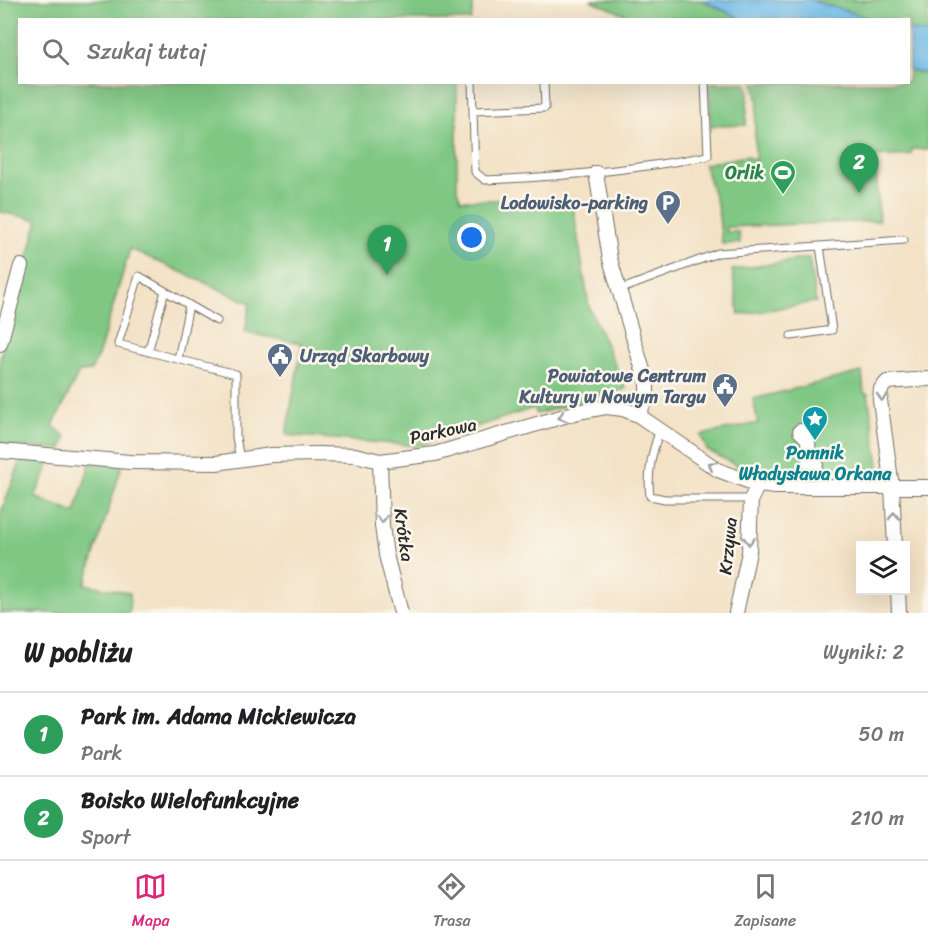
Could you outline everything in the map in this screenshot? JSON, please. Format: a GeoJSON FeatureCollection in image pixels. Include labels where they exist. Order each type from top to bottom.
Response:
{"type":"FeatureCollection","features":[{"type":"Feature","properties":{"kind":"street"},"geometry":{"type":"LineString","coordinates":[[596,173],[608,245],[647,384],[647,397],[638,416]]}},
{"type":"Feature","properties":{"kind":"street"},"geometry":{"type":"LineString","coordinates":[[0,344],[21,266]]}},
{"type":"Feature","properties":{"kind":"street"},"geometry":{"type":"LineString","coordinates":[[895,541],[892,487],[880,400],[881,389],[887,382],[928,379]]}},
{"type":"Feature","properties":{"kind":"street","name":"Parkowa"},"geometry":{"type":"LineString","coordinates":[[0,451],[130,462],[216,463],[272,455],[318,454],[355,455],[380,461],[435,454],[590,408],[606,407],[623,409],[638,416],[718,470],[758,485],[928,487]]}},
{"type":"Feature","properties":{"kind":"street"},"geometry":{"type":"LineString","coordinates":[[800,431],[808,439],[809,463],[816,463],[815,472]]}},
{"type":"Feature","properties":{"kind":"street","name":"Krótka"},"geometry":{"type":"LineString","coordinates":[[380,461],[384,546],[401,613]]}},
{"type":"Feature","properties":{"kind":"street","name":"Krzywa"},"geometry":{"type":"LineString","coordinates":[[736,613],[749,552],[751,499],[758,485]]}},
{"type":"Feature","properties":{"kind":"street"},"geometry":{"type":"LineString","coordinates":[[898,595],[899,613]]}},
{"type":"Feature","properties":{"kind":"lane"},"geometry":{"type":"LineString","coordinates":[[472,84],[475,172],[485,180],[652,167],[708,156],[705,84]]}},
{"type":"Feature","properties":{"kind":"lane"},"geometry":{"type":"LineString","coordinates":[[473,111],[545,108],[544,84]]}},
{"type":"Feature","properties":{"kind":"lane"},"geometry":{"type":"LineString","coordinates":[[619,290],[718,253],[904,240]]}},
{"type":"Feature","properties":{"kind":"lane"},"geometry":{"type":"LineString","coordinates":[[791,336],[832,330],[820,246]]}},
{"type":"Feature","properties":{"kind":"lane"},"geometry":{"type":"LineString","coordinates":[[218,321],[139,276],[118,344],[236,375],[236,437],[240,460]]}},
{"type":"Feature","properties":{"kind":"lane"},"geometry":{"type":"LineString","coordinates":[[148,352],[165,291]]}},
{"type":"Feature","properties":{"kind":"lane"},"geometry":{"type":"LineString","coordinates":[[178,359],[189,305]]}},
{"type":"Feature","properties":{"kind":"lane"},"geometry":{"type":"LineString","coordinates":[[660,430],[648,483],[650,496],[665,499],[751,499]]}},
{"type":"Feature","properties":{"kind":"green space"},"geometry":{"type":"Polygon","coordinates":[[[0,0],[474,0],[471,18],[18,18],[18,84],[457,84],[457,190],[461,200],[572,200],[589,307],[626,389],[536,414],[534,408],[417,446],[286,435],[302,343],[245,333],[250,303],[130,249],[99,353],[91,371],[79,372],[53,426],[66,437],[62,449],[0,446],[0,358],[38,220],[0,212],[0,0]]]}},
{"type":"Feature","properties":{"kind":"green space"},"geometry":{"type":"Polygon","coordinates":[[[590,0],[702,0],[739,18],[634,18],[590,0]]]}},
{"type":"Feature","properties":{"kind":"green space"},"geometry":{"type":"Polygon","coordinates":[[[810,0],[928,0],[928,34],[910,30],[910,18],[870,18],[810,0]]]}},
{"type":"Feature","properties":{"kind":"green space"},"geometry":{"type":"Polygon","coordinates":[[[910,70],[928,74],[928,150],[912,149],[911,155],[874,157],[840,163],[841,166],[876,163],[879,221],[727,227],[727,232],[739,232],[740,243],[722,244],[718,208],[704,164],[747,156],[755,161],[755,124],[758,102],[754,84],[910,84],[910,70]]]}},
{"type":"Feature","properties":{"kind":"green space"},"geometry":{"type":"Polygon","coordinates":[[[709,84],[746,84],[746,125],[711,126],[709,84]]]}},
{"type":"Feature","properties":{"kind":"green space"},"geometry":{"type":"Polygon","coordinates":[[[809,258],[816,302],[739,315],[732,270],[809,258]]]}},
{"type":"Feature","properties":{"kind":"green space"},"geometry":{"type":"Polygon","coordinates":[[[862,372],[864,393],[868,394],[880,472],[866,472],[865,468],[787,469],[787,476],[747,471],[707,450],[701,435],[758,423],[753,399],[862,372]]]}},
{"type":"Feature","properties":{"kind":"green space"},"geometry":{"type":"Polygon","coordinates":[[[21,460],[51,460],[35,497],[75,513],[90,463],[122,466],[85,584],[130,593],[129,613],[0,613],[0,515],[21,460]]]}},
{"type":"Feature","properties":{"kind":"water"},"geometry":{"type":"Polygon","coordinates":[[[702,0],[810,0],[870,18],[739,18],[702,0]]]}},
{"type":"Feature","properties":{"kind":"water"},"geometry":{"type":"Polygon","coordinates":[[[910,30],[928,34],[928,74],[910,70],[910,30]]]}},
{"type":"Feature","properties":{"kind":"place","name":"Boisko Wielofunkcyjne"},"geometry":{"type":"Point","coordinates":[859,193]}},
{"type":"Feature","properties":{"kind":"place","name":"Orlik"},"geometry":{"type":"Point","coordinates":[783,196]}},
{"type":"Feature","properties":{"kind":"place","name":"Lodowisko-parking"},"geometry":{"type":"Point","coordinates":[668,226]}},
{"type":"Feature","properties":{"kind":"place","name":"Park im. Adama Mickiewicza"},"geometry":{"type":"Point","coordinates":[387,275]}},
{"type":"Feature","properties":{"kind":"place","name":"Urząd Skarbowy"},"geometry":{"type":"Point","coordinates":[280,379]}},
{"type":"Feature","properties":{"kind":"place","name":"Powiatowe Centrum Kultury w Nowym Targu"},"geometry":{"type":"Point","coordinates":[725,409]}},
{"type":"Feature","properties":{"kind":"place","name":"Pomnik Władysława Orkana"},"geometry":{"type":"Point","coordinates":[815,442]}}]}
